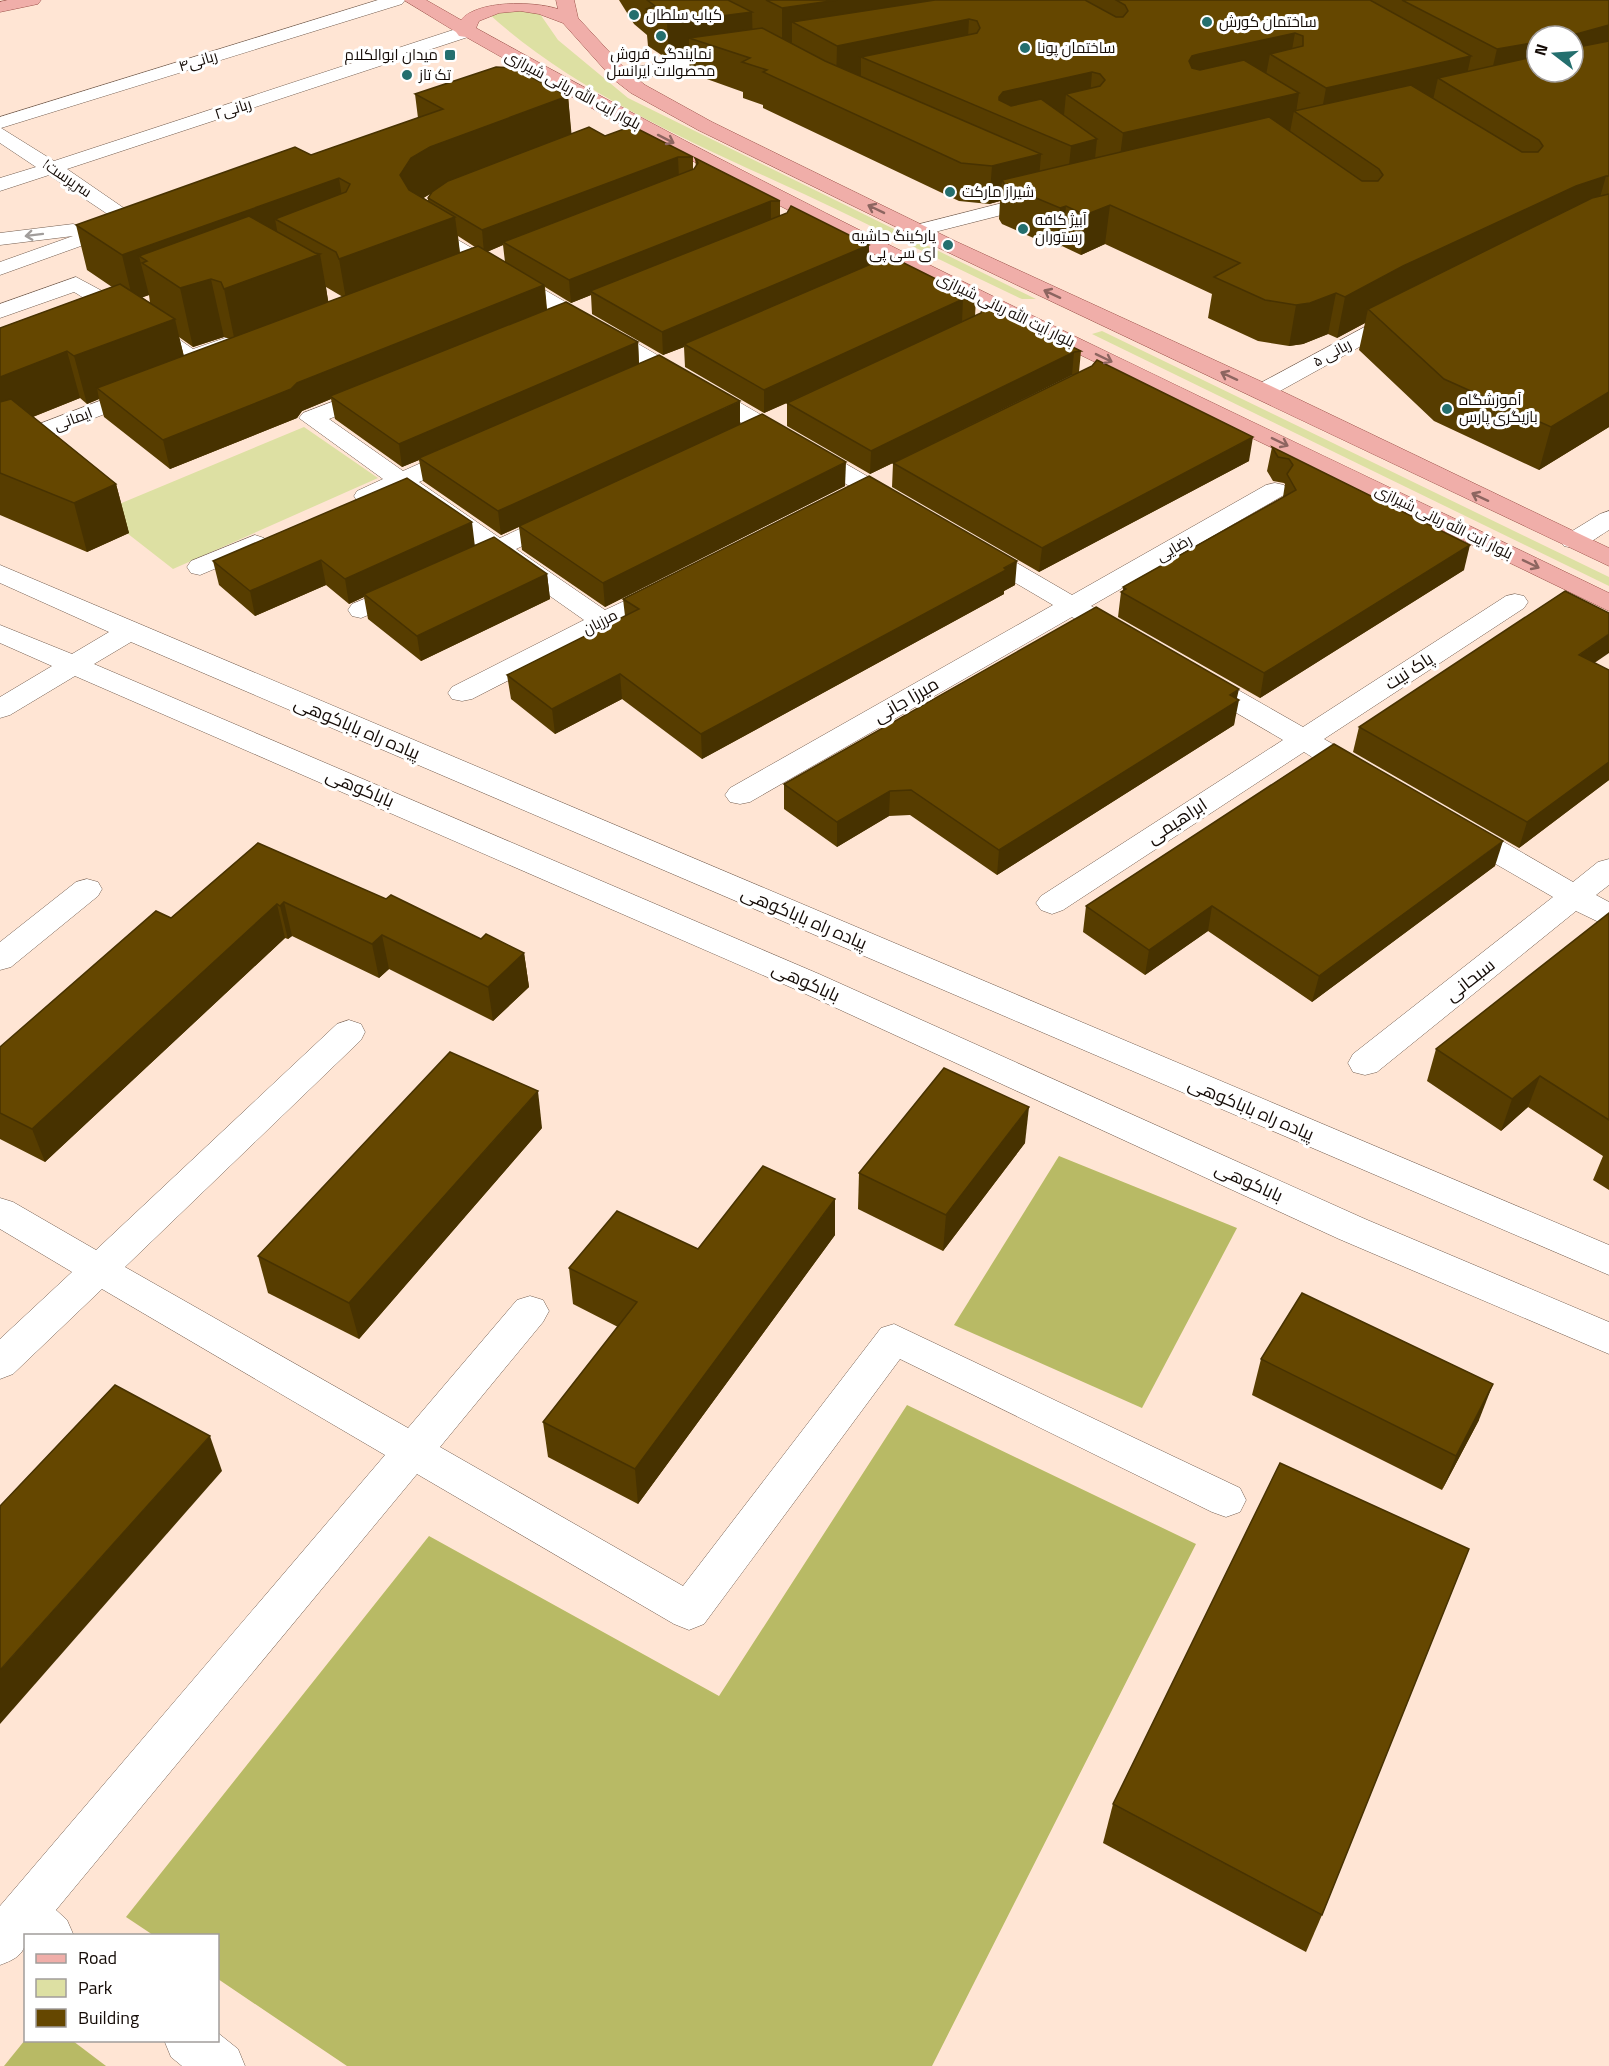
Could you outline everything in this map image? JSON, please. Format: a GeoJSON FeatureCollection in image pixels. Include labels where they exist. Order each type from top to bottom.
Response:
{"type":"FeatureCollection","features":[{"type":"Feature","properties":{"kind":"main road"},"geometry":{"type":"LineString","coordinates":[[0,7],[32,0]]}},
{"type":"Feature","properties":{"kind":"main road","name":"بلوار آیت الله ربانی شیرازی"},"geometry":{"type":"LineString","coordinates":[[413,0],[465,32],[618,115],[1044,329],[1609,603]]}},
{"type":"Feature","properties":{"kind":"main road"},"geometry":{"type":"LineString","coordinates":[[465,32],[471,18],[506,4],[567,10]]}},
{"type":"Feature","properties":{"kind":"main road","name":"بلوار آیت الله ربانی شیرازی"},"geometry":{"type":"LineString","coordinates":[[567,10],[620,75],[648,95],[705,126],[1609,558]]}},
{"type":"Feature","properties":{"kind":"main road"},"geometry":{"type":"LineString","coordinates":[[1044,329],[1086,310]]}},
{"type":"Feature","properties":{"kind":"street","name":"ربانی۴"},"geometry":{"type":"LineString","coordinates":[[0,123],[396,0]]}},
{"type":"Feature","properties":{"kind":"street","name":"ربانی۲"},"geometry":{"type":"LineString","coordinates":[[0,185],[465,32]]}},
{"type":"Feature","properties":{"kind":"street"},"geometry":{"type":"LineString","coordinates":[[620,75],[755,56]]}},
{"type":"Feature","properties":{"kind":"street"},"geometry":{"type":"LineString","coordinates":[[514,83],[541,73]]}},
{"type":"Feature","properties":{"kind":"street","name":"سرپرست۱"},"geometry":{"type":"LineString","coordinates":[[0,134],[134,222]]}},
{"type":"Feature","properties":{"kind":"street"},"geometry":{"type":"LineString","coordinates":[[919,230],[1064,194],[1033,179]]}},
{"type":"Feature","properties":{"kind":"street"},"geometry":{"type":"LineString","coordinates":[[425,208],[418,220],[424,229],[568,313],[672,361],[761,425],[919,516]]}},
{"type":"Feature","properties":{"kind":"street"},"geometry":{"type":"LineString","coordinates":[[0,270],[156,214]]}},
{"type":"Feature","properties":{"kind":"street"},"geometry":{"type":"LineString","coordinates":[[0,239],[134,222]]}},
{"type":"Feature","properties":{"kind":"street","name":"ایمانی"},"geometry":{"type":"LineString","coordinates":[[0,311],[76,284],[126,313],[191,358],[249,343],[170,381],[0,447]]}},
{"type":"Feature","properties":{"kind":"street","name":"ربانی ۵"},"geometry":{"type":"LineString","coordinates":[[1263,391],[1414,309]]}},
{"type":"Feature","properties":{"kind":"street"},"geometry":{"type":"LineString","coordinates":[[629,380],[672,361]]}},
{"type":"Feature","properties":{"kind":"street"},"geometry":{"type":"LineString","coordinates":[[396,383],[311,418],[603,621]]}},
{"type":"Feature","properties":{"kind":"street"},"geometry":{"type":"LineString","coordinates":[[348,503],[477,447]]}},
{"type":"Feature","properties":{"kind":"street","name":"رضایی"},"geometry":{"type":"LineString","coordinates":[[1072,606],[1275,490]]}},
{"type":"Feature","properties":{"kind":"street"},"geometry":{"type":"LineString","coordinates":[[361,610],[582,509]]}},
{"type":"Feature","properties":{"kind":"street"},"geometry":{"type":"LineString","coordinates":[[1573,541],[1609,519]]}},
{"type":"Feature","properties":{"kind":"street"},"geometry":{"type":"LineString","coordinates":[[200,567],[274,535]]}},
{"type":"Feature","properties":{"kind":"street"},"geometry":{"type":"LineString","coordinates":[[960,540],[1143,646]]}},
{"type":"Feature","properties":{"kind":"street","name":"پیاده راه باباکوهی"},"geometry":{"type":"LineString","coordinates":[[0,573],[129,631],[1609,1261]]}},
{"type":"Feature","properties":{"kind":"street","name":"مرزبان"},"geometry":{"type":"LineString","coordinates":[[462,693],[687,578]]}},
{"type":"Feature","properties":{"kind":"street","name":"پاک نیت"},"geometry":{"type":"LineString","coordinates":[[1303,740],[1515,602]]}},
{"type":"Feature","properties":{"kind":"street","name":"میرزا جانی"},"geometry":{"type":"LineString","coordinates":[[740,795],[1072,606]]}},
{"type":"Feature","properties":{"kind":"street"},"geometry":{"type":"LineString","coordinates":[[0,710],[129,631]]}},
{"type":"Feature","properties":{"kind":"street","name":"باباکوهی"},"geometry":{"type":"LineString","coordinates":[[0,633],[808,982],[1341,1224],[1609,1339]]}},
{"type":"Feature","properties":{"kind":"street"},"geometry":{"type":"LineString","coordinates":[[1183,670],[1384,786]]}},
{"type":"Feature","properties":{"kind":"street","name":"ابراهیمی"},"geometry":{"type":"LineString","coordinates":[[1052,903],[1303,740]]}},
{"type":"Feature","properties":{"kind":"street"},"geometry":{"type":"LineString","coordinates":[[1434,815],[1609,916]]}},
{"type":"Feature","properties":{"kind":"street","name":"سبحانی"},"geometry":{"type":"LineString","coordinates":[[1365,1063],[1609,869]]}},
{"type":"Feature","properties":{"kind":"street"},"geometry":{"type":"LineString","coordinates":[[0,959],[87,889]]}},
{"type":"Feature","properties":{"kind":"street"},"geometry":{"type":"LineString","coordinates":[[0,1363],[350,1032]]}},
{"type":"Feature","properties":{"kind":"street"},"geometry":{"type":"LineString","coordinates":[[0,1212],[689,1611],[894,1339],[1226,1500]]}},
{"type":"Feature","properties":{"kind":"street"},"geometry":{"type":"LineString","coordinates":[[25,1931],[530,1311]]}},
{"type":"Feature","properties":{"kind":"street"},"geometry":{"type":"LineString","coordinates":[[191,2042],[221,2066]]}},
{"type":"Feature","properties":{"kind":"green space"},"geometry":{"type":"Polygon","coordinates":[[[521,8],[540,14],[558,40],[628,98],[1036,299],[1022,299],[680,136],[598,93],[522,42],[488,13],[521,8]]]}},
{"type":"Feature","properties":{"kind":"green space"},"geometry":{"type":"Polygon","coordinates":[[[1102,331],[1609,577],[1609,586],[1092,334],[1102,331]]]}},
{"type":"Feature","properties":{"kind":"green space"},"geometry":{"type":"Polygon","coordinates":[[[304,427],[378,478],[173,569],[100,512],[304,427]]]}},
{"type":"Feature","properties":{"kind":"shaded area"},"geometry":{"type":"Polygon","coordinates":[[[1059,1156],[1237,1228],[1142,1408],[954,1325],[1059,1156]]]}},
{"type":"Feature","properties":{"kind":"shaded area"},"geometry":{"type":"Polygon","coordinates":[[[907,1405],[1196,1544],[932,2066],[347,2066],[219,1980],[219,1934],[152,1934],[126,1917],[429,1536],[719,1696],[907,1405]]]}},
{"type":"Feature","properties":{"kind":"shaded area"},"geometry":{"type":"Polygon","coordinates":[[[24,2041],[74,2042],[106,2066],[4,2066],[24,2041]]]}},
{"type":"Feature","properties":{"kind":"building"},"geometry":{"type":"Polygon","coordinates":[[[647,0],[728,0],[752,12],[667,23],[646,9],[655,6],[647,0]]]}},
{"type":"Feature","properties":{"kind":"building"},"geometry":{"type":"Polygon","coordinates":[[[766,0],[837,0],[782,8],[766,0]]]}},
{"type":"Feature","properties":{"kind":"building"},"geometry":{"type":"Polygon","coordinates":[[[935,0],[1085,0],[1116,17],[1123,17],[1128,11],[1125,5],[1116,0],[1370,0],[1471,56],[1326,88],[1270,54],[1303,46],[1303,36],[1295,33],[1199,54],[1192,56],[1189,61],[1192,68],[1200,70],[1244,60],[1299,93],[1123,133],[1066,94],[1100,86],[1105,80],[1100,74],[1092,72],[1003,92],[999,97],[999,100],[1011,106],[1041,99],[1097,139],[1071,146],[861,57],[977,33],[980,28],[977,21],[969,19],[837,46],[792,22],[935,0]]]}},
{"type":"Feature","properties":{"kind":"building"},"geometry":{"type":"Polygon","coordinates":[[[1402,0],[1609,0],[1609,25],[1585,32],[1585,24],[1525,24],[1525,44],[1497,49],[1402,0]]]}},
{"type":"Feature","properties":{"kind":"building"},"geometry":{"type":"Polygon","coordinates":[[[762,28],[825,61],[1041,154],[992,166],[961,163],[763,72],[767,70],[742,62],[750,58],[689,38],[762,28]]]}},
{"type":"Feature","properties":{"kind":"building"},"geometry":{"type":"Polygon","coordinates":[[[1609,41],[1609,176],[1576,186],[1403,266],[1345,297],[1336,293],[1310,303],[1296,305],[1265,300],[1214,277],[1240,263],[1110,205],[1085,215],[1066,206],[1060,208],[1005,185],[1002,180],[1269,117],[1362,181],[1378,181],[1383,175],[1379,169],[1294,111],[1411,85],[1522,152],[1538,152],[1543,146],[1539,140],[1438,78],[1525,59],[1525,84],[1585,84],[1585,46],[1609,41]]]}},
{"type":"Feature","properties":{"kind":"building"},"geometry":{"type":"Polygon","coordinates":[[[496,67],[513,68],[568,96],[430,147],[411,158],[400,175],[409,190],[455,217],[339,259],[336,252],[275,219],[346,192],[350,184],[339,178],[122,255],[76,225],[295,147],[311,155],[443,109],[415,94],[496,67]]]}},
{"type":"Feature","properties":{"kind":"building"},"geometry":{"type":"Polygon","coordinates":[[[632,126],[693,157],[678,157],[482,230],[428,198],[432,192],[448,181],[589,127],[605,136],[632,126]]]}},
{"type":"Feature","properties":{"kind":"building"},"geometry":{"type":"Polygon","coordinates":[[[695,158],[780,201],[771,201],[569,280],[503,242],[694,169],[698,163],[695,158]]]}},
{"type":"Feature","properties":{"kind":"building"},"geometry":{"type":"Polygon","coordinates":[[[1609,194],[1609,392],[1551,427],[1444,379],[1368,309],[1592,198],[1609,194]]]}},
{"type":"Feature","properties":{"kind":"building"},"geometry":{"type":"Polygon","coordinates":[[[791,206],[869,245],[662,332],[590,291],[787,213],[791,206]]]}},
{"type":"Feature","properties":{"kind":"building"},"geometry":{"type":"Polygon","coordinates":[[[249,216],[320,254],[224,289],[221,282],[211,279],[180,288],[142,263],[147,261],[139,256],[249,216]]]}},
{"type":"Feature","properties":{"kind":"building"},"geometry":{"type":"Polygon","coordinates":[[[478,246],[544,285],[297,383],[291,389],[163,440],[97,388],[478,246]]]}},
{"type":"Feature","properties":{"kind":"building"},"geometry":{"type":"Polygon","coordinates":[[[886,254],[976,299],[963,299],[764,390],[684,344],[883,259],[886,254]]]}},
{"type":"Feature","properties":{"kind":"building"},"geometry":{"type":"Polygon","coordinates":[[[120,284],[175,319],[74,356],[67,351],[0,377],[0,328],[120,284]]]}},
{"type":"Feature","properties":{"kind":"building"},"geometry":{"type":"Polygon","coordinates":[[[566,302],[638,342],[399,444],[330,396],[566,302]]]}},
{"type":"Feature","properties":{"kind":"building"},"geometry":{"type":"Polygon","coordinates":[[[984,303],[1081,351],[1074,352],[871,451],[787,403],[981,313],[984,303]]]}},
{"type":"Feature","properties":{"kind":"building"},"geometry":{"type":"Polygon","coordinates":[[[659,355],[740,401],[498,511],[419,458],[659,355]]]}},
{"type":"Feature","properties":{"kind":"building"},"geometry":{"type":"Polygon","coordinates":[[[1097,360],[1253,437],[1042,548],[893,463],[1092,366],[1097,360]]]}},
{"type":"Feature","properties":{"kind":"building"},"geometry":{"type":"Polygon","coordinates":[[[11,399],[116,484],[74,503],[0,473],[0,402],[11,399]]]}},
{"type":"Feature","properties":{"kind":"building"},"geometry":{"type":"Polygon","coordinates":[[[762,414],[846,462],[603,583],[519,526],[762,414]]]}},
{"type":"Feature","properties":{"kind":"building"},"geometry":{"type":"Polygon","coordinates":[[[1272,447],[1470,545],[1264,673],[1121,592],[1126,589],[1123,587],[1296,490],[1287,474],[1293,465],[1289,459],[1278,457],[1272,447]]]}},
{"type":"Feature","properties":{"kind":"building"},"geometry":{"type":"Polygon","coordinates":[[[869,476],[1017,561],[1004,568],[1006,570],[701,734],[620,674],[552,709],[507,675],[639,609],[623,599],[869,476]]]}},
{"type":"Feature","properties":{"kind":"building"},"geometry":{"type":"Polygon","coordinates":[[[407,478],[472,522],[345,579],[321,560],[250,591],[213,561],[407,478]]]}},
{"type":"Feature","properties":{"kind":"building"},"geometry":{"type":"Polygon","coordinates":[[[494,537],[547,574],[417,636],[364,594],[494,537]]]}},
{"type":"Feature","properties":{"kind":"building"},"geometry":{"type":"Polygon","coordinates":[[[1565,591],[1609,613],[1609,634],[1579,655],[1609,670],[1609,762],[1527,822],[1359,727],[1565,591]]]}},
{"type":"Feature","properties":{"kind":"building"},"geometry":{"type":"Polygon","coordinates":[[[1096,607],[1239,689],[1230,695],[1239,700],[999,850],[911,790],[890,791],[837,822],[784,784],[1096,607]]]}},
{"type":"Feature","properties":{"kind":"building"},"geometry":{"type":"Polygon","coordinates":[[[1334,744],[1503,841],[1319,976],[1212,906],[1149,950],[1086,906],[1334,744]]]}},
{"type":"Feature","properties":{"kind":"building"},"geometry":{"type":"Polygon","coordinates":[[[258,843],[386,899],[391,895],[481,939],[486,934],[524,953],[488,987],[382,935],[372,944],[284,902],[280,906],[277,904],[32,1129],[0,1113],[0,1047],[156,911],[171,918],[258,843]]]}},
{"type":"Feature","properties":{"kind":"building"},"geometry":{"type":"Polygon","coordinates":[[[1609,913],[1609,1120],[1540,1076],[1512,1099],[1436,1049],[1609,913]]]}},
{"type":"Feature","properties":{"kind":"building"},"geometry":{"type":"Polygon","coordinates":[[[450,1052],[538,1091],[349,1303],[258,1256],[450,1052]]]}},
{"type":"Feature","properties":{"kind":"building"},"geometry":{"type":"Polygon","coordinates":[[[944,1068],[1029,1107],[946,1215],[859,1173],[944,1068]]]}},
{"type":"Feature","properties":{"kind":"building"},"geometry":{"type":"Polygon","coordinates":[[[763,1166],[835,1199],[635,1469],[543,1422],[637,1302],[569,1268],[617,1211],[698,1249],[763,1166]]]}},
{"type":"Feature","properties":{"kind":"building"},"geometry":{"type":"Polygon","coordinates":[[[1302,1293],[1493,1384],[1456,1456],[1261,1359],[1302,1293]]]}},
{"type":"Feature","properties":{"kind":"building"},"geometry":{"type":"Polygon","coordinates":[[[115,1385],[210,1436],[0,1670],[0,1506],[115,1385]]]}},
{"type":"Feature","properties":{"kind":"building"},"geometry":{"type":"Polygon","coordinates":[[[1280,1463],[1469,1549],[1322,1915],[1113,1804],[1280,1463]]]}},
{"type":"Feature","properties":{"kind":"place","name":"کباب سلطان"},"geometry":{"type":"Point","coordinates":[634,15]}},
{"type":"Feature","properties":{"kind":"place","name":"ساختمان کورش"},"geometry":{"type":"Point","coordinates":[1207,22]}},
{"type":"Feature","properties":{"kind":"place","name":"نمایندگی فروش محصولات ایرانسل"},"geometry":{"type":"Point","coordinates":[661,36]}},
{"type":"Feature","properties":{"kind":"place","name":"ساختمان پونا"},"geometry":{"type":"Point","coordinates":[1025,48]}},
{"type":"Feature","properties":{"kind":"place","name":"میدان ابوالکلام"},"geometry":{"type":"Point","coordinates":[450,55]}},
{"type":"Feature","properties":{"kind":"place","name":"تک تاز"},"geometry":{"type":"Point","coordinates":[407,75]}},
{"type":"Feature","properties":{"kind":"place","name":"شیراز مارکت"},"geometry":{"type":"Point","coordinates":[950,192]}},
{"type":"Feature","properties":{"kind":"place","name":"آبیژ کافه رستوران"},"geometry":{"type":"Point","coordinates":[1023,229]}},
{"type":"Feature","properties":{"kind":"place","name":"پارکینگ حاشیه ای سی پی"},"geometry":{"type":"Point","coordinates":[948,245]}},
{"type":"Feature","properties":{"kind":"place","name":"آموزشگاه بازیگری پارس"},"geometry":{"type":"Point","coordinates":[1447,409]}}]}
